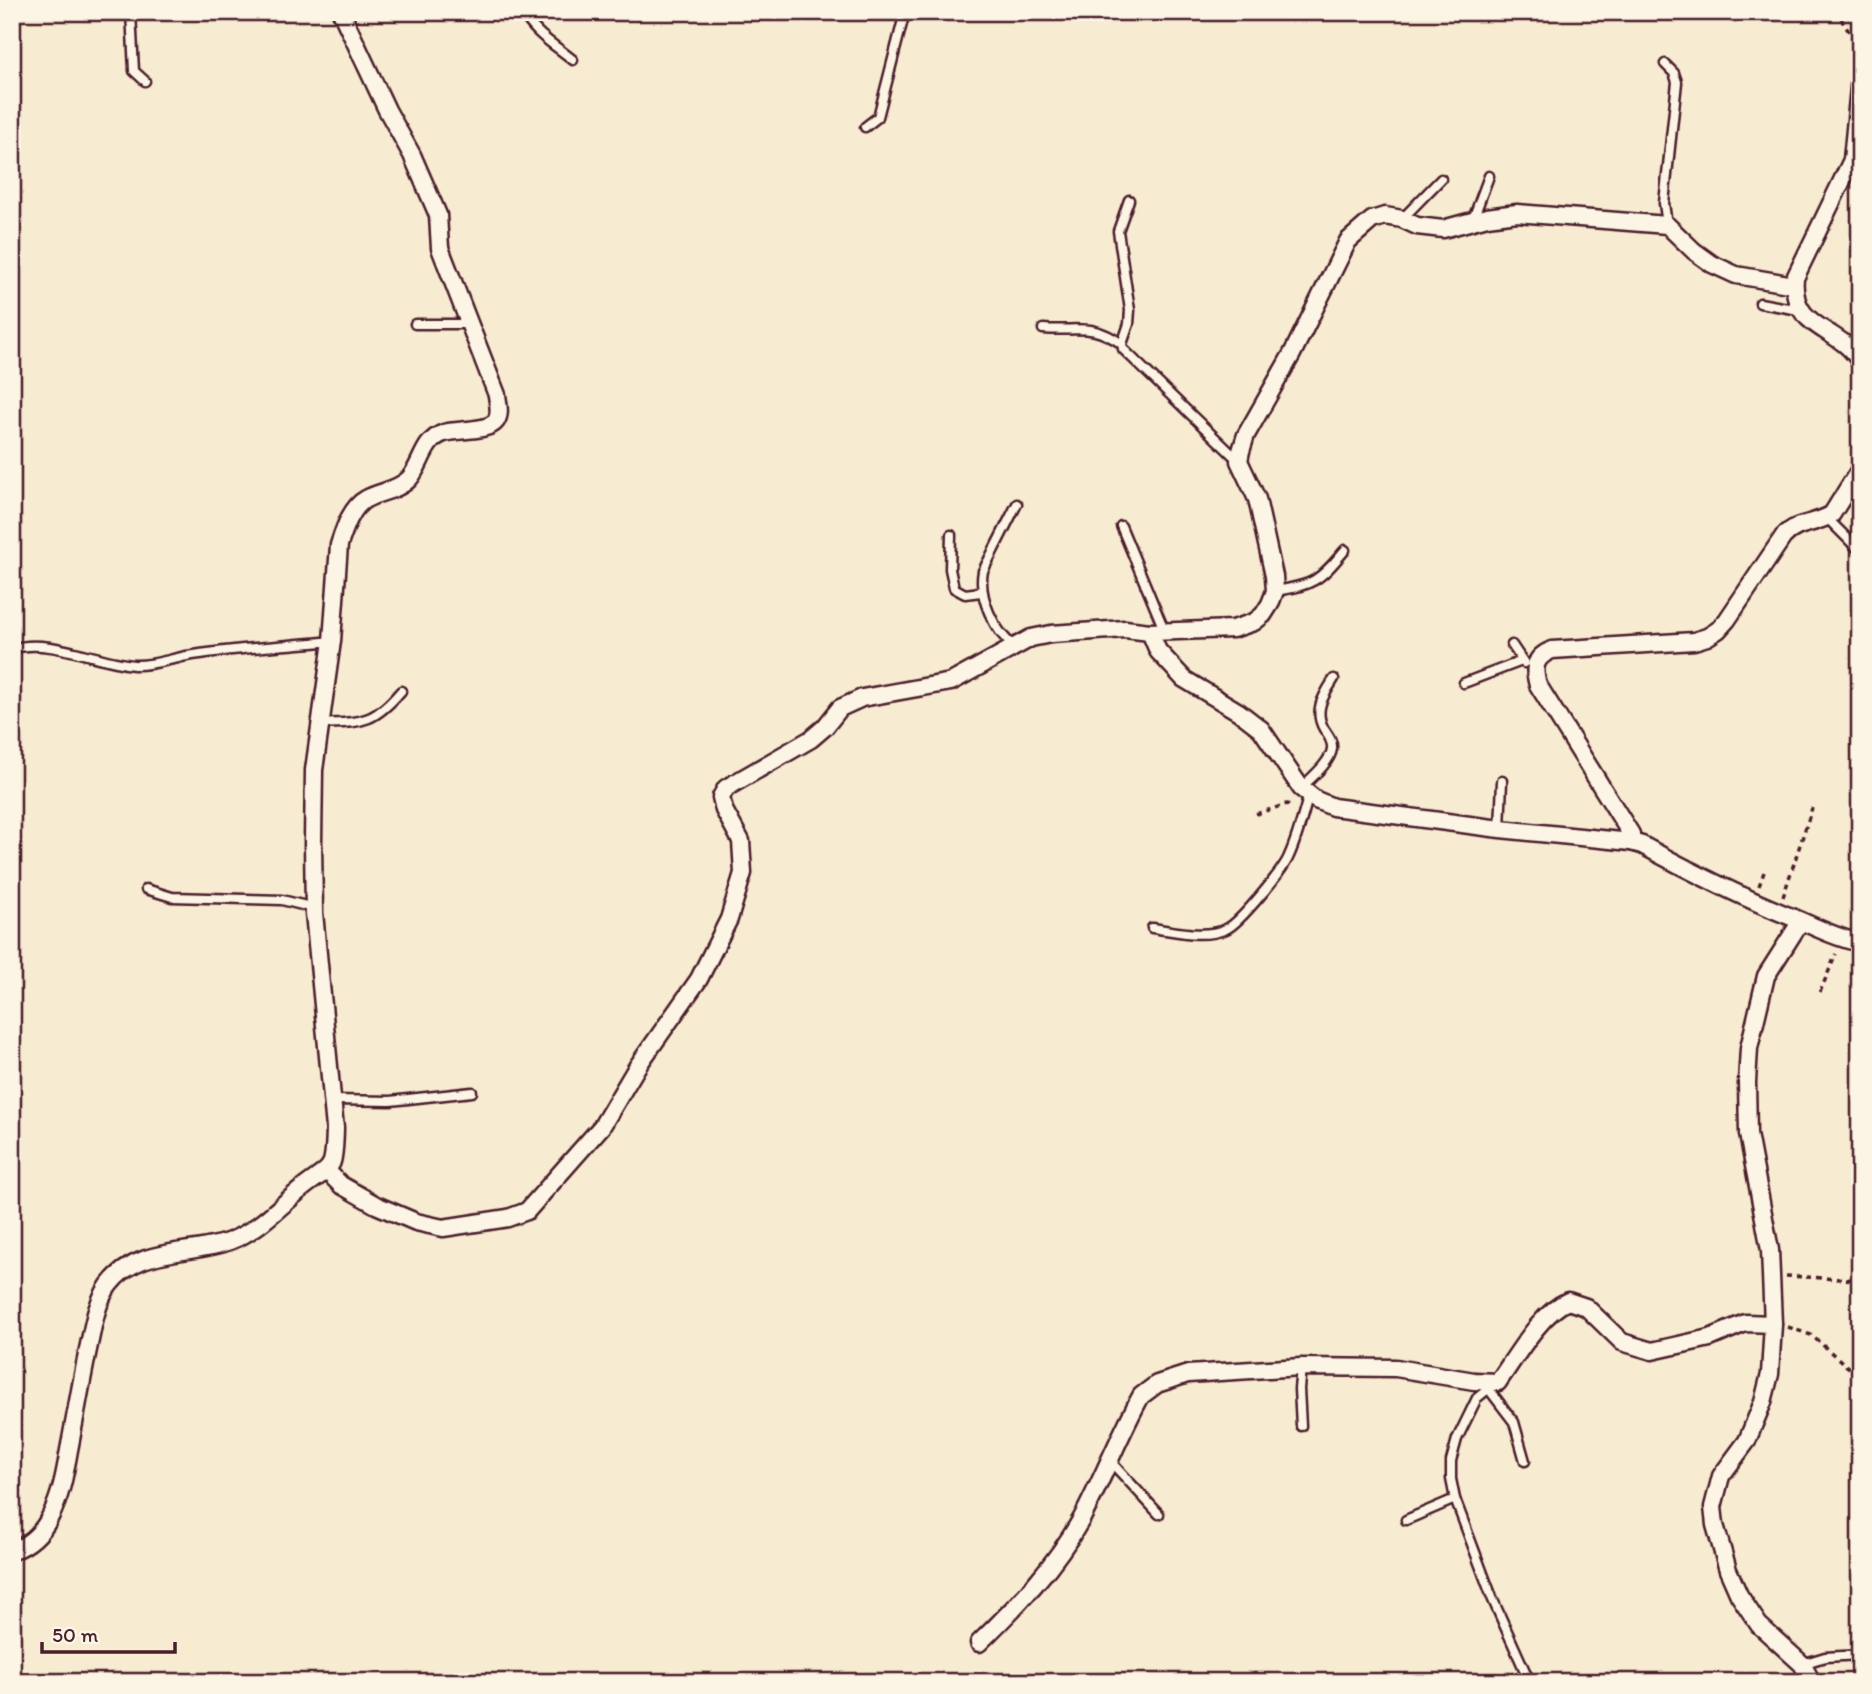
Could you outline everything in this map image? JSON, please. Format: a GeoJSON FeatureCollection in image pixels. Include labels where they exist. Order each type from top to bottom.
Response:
{"type":"FeatureCollection","features":[{"type":"Feature","properties":{"kind":"street"},"geometry":{"type":"LineString","coordinates":[[12,1551],[26,1546],[50,1518],[63,1483],[98,1305],[115,1277],[133,1263],[230,1241],[267,1219],[300,1190],[328,1171],[335,1153],[333,1100],[314,908],[314,770],[332,641],[340,545],[355,509],[365,499],[408,480],[434,439],[443,433],[491,426],[497,420],[499,411],[497,396],[440,248],[438,215],[412,155],[387,110],[341,12]]}},
{"type":"Feature","properties":{"kind":"street"},"geometry":{"type":"LineString","coordinates":[[1858,83],[1852,160],[1794,285],[1799,310],[1853,351],[1860,362]]}},
{"type":"Feature","properties":{"kind":"street"},"geometry":{"type":"LineString","coordinates":[[328,1171],[341,1185],[376,1205],[416,1222],[443,1228],[508,1217],[527,1211],[602,1125],[637,1067],[699,979],[729,919],[743,873],[741,841],[724,810],[721,797],[726,788],[811,739],[840,708],[862,698],[951,682],[1031,638],[1125,629],[1158,632],[1233,629],[1254,622],[1262,615],[1275,591],[1274,576],[1257,499],[1239,461],[1246,435],[1292,354],[1348,241],[1371,220],[1385,216],[1402,219],[1417,226],[1443,229],[1517,213],[1667,225],[1712,264],[1736,275],[1794,285]]}},
{"type":"Feature","properties":{"kind":"street"},"geometry":{"type":"LineString","coordinates":[[1631,842],[1631,834],[1528,667],[1541,654],[1552,650],[1694,641],[1718,631],[1790,529],[1827,518],[1837,509],[1860,469]]}},
{"type":"Feature","properties":{"kind":"street"},"geometry":{"type":"LineString","coordinates":[[1158,632],[1158,651],[1184,679],[1239,712],[1261,729],[1305,796],[1333,807],[1500,830],[1631,842],[1778,912],[1842,939],[1860,943]]}},
{"type":"Feature","properties":{"kind":"street"},"geometry":{"type":"LineString","coordinates":[[1801,921],[1766,976],[1749,1048],[1746,1082],[1748,1134],[1770,1250],[1773,1324],[1770,1374],[1763,1402],[1747,1441],[1721,1476],[1713,1507],[1715,1525],[1728,1570],[1739,1595],[1759,1625],[1802,1664],[1812,1682]]}},
{"type":"Feature","properties":{"kind":"street"},"geometry":{"type":"LineString","coordinates":[[979,1643],[1018,1605],[1043,1575],[1080,1520],[1141,1396],[1157,1384],[1188,1374],[1301,1367],[1396,1368],[1493,1385],[1546,1316],[1568,1301],[1586,1307],[1622,1342],[1651,1351],[1710,1338],[1745,1323],[1773,1324]]}},
{"type":"Feature","properties":{"kind":"lane"},"geometry":{"type":"LineString","coordinates":[[131,12],[134,71],[145,81]]}},
{"type":"Feature","properties":{"kind":"lane"},"geometry":{"type":"LineString","coordinates":[[523,12],[538,34],[573,60]]}},
{"type":"Feature","properties":{"kind":"lane"},"geometry":{"type":"LineString","coordinates":[[865,127],[878,117],[905,12]]}},
{"type":"Feature","properties":{"kind":"lane"},"geometry":{"type":"LineString","coordinates":[[1665,64],[1674,73],[1677,82],[1664,203],[1667,225]]}},
{"type":"Feature","properties":{"kind":"lane"},"geometry":{"type":"LineString","coordinates":[[1472,222],[1489,177]]}},
{"type":"Feature","properties":{"kind":"lane"},"geometry":{"type":"LineString","coordinates":[[1402,219],[1441,179]]}},
{"type":"Feature","properties":{"kind":"lane"},"geometry":{"type":"LineString","coordinates":[[1122,344],[1129,324],[1130,310],[1118,231],[1129,200]]}},
{"type":"Feature","properties":{"kind":"lane"},"geometry":{"type":"LineString","coordinates":[[1760,303],[1799,310]]}},
{"type":"Feature","properties":{"kind":"lane"},"geometry":{"type":"LineString","coordinates":[[415,324],[469,324]]}},
{"type":"Feature","properties":{"kind":"lane"},"geometry":{"type":"LineString","coordinates":[[1043,330],[1093,330],[1104,332],[1122,344],[1126,354],[1239,461]]}},
{"type":"Feature","properties":{"kind":"lane"},"geometry":{"type":"LineString","coordinates":[[1016,648],[999,629],[981,592],[983,571],[1017,505]]}},
{"type":"Feature","properties":{"kind":"lane"},"geometry":{"type":"LineString","coordinates":[[1827,518],[1860,551]]}},
{"type":"Feature","properties":{"kind":"lane"},"geometry":{"type":"LineString","coordinates":[[1121,526],[1158,632]]}},
{"type":"Feature","properties":{"kind":"lane"},"geometry":{"type":"LineString","coordinates":[[951,535],[950,569],[954,588],[965,594],[981,592]]}},
{"type":"Feature","properties":{"kind":"lane"},"geometry":{"type":"LineString","coordinates":[[1275,591],[1306,586],[1328,570],[1345,550]]}},
{"type":"Feature","properties":{"kind":"lane"},"geometry":{"type":"LineString","coordinates":[[12,649],[29,645],[53,648],[135,665],[160,663],[187,656],[332,641]]}},
{"type":"Feature","properties":{"kind":"lane"},"geometry":{"type":"LineString","coordinates":[[1464,683],[1528,667],[1512,645]]}},
{"type":"Feature","properties":{"kind":"lane"},"geometry":{"type":"LineString","coordinates":[[1152,928],[1187,933],[1214,933],[1229,929],[1288,859],[1305,796],[1332,748],[1318,710],[1334,678]]}},
{"type":"Feature","properties":{"kind":"lane"},"geometry":{"type":"LineString","coordinates":[[319,724],[365,721],[384,710],[401,691]]}},
{"type":"Feature","properties":{"kind":"lane"},"geometry":{"type":"LineString","coordinates":[[1500,830],[1502,780]]}},
{"type":"Feature","properties":{"kind":"lane"},"geometry":{"type":"LineString","coordinates":[[146,889],[172,897],[282,900],[314,908]]}},
{"type":"Feature","properties":{"kind":"lane"},"geometry":{"type":"LineString","coordinates":[[333,1100],[390,1101],[472,1092]]}},
{"type":"Feature","properties":{"kind":"lane"},"geometry":{"type":"LineString","coordinates":[[1301,1367],[1301,1426]]}},
{"type":"Feature","properties":{"kind":"lane"},"geometry":{"type":"LineString","coordinates":[[1525,1461],[1514,1422],[1493,1385],[1478,1398],[1457,1439],[1451,1461],[1451,1479],[1455,1499],[1493,1600],[1529,1680]]}},
{"type":"Feature","properties":{"kind":"lane"},"geometry":{"type":"LineString","coordinates":[[1110,1461],[1159,1514]]}},
{"type":"Feature","properties":{"kind":"lane"},"geometry":{"type":"LineString","coordinates":[[1406,1520],[1455,1499]]}},
{"type":"Feature","properties":{"kind":"lane"},"geometry":{"type":"LineString","coordinates":[[1802,1664],[1825,1657],[1860,1655]]}},
{"type":"Feature","properties":{"kind":"path"},"geometry":{"type":"LineString","coordinates":[[1841,19],[1853,38],[1853,65],[1858,83]]}},
{"type":"Feature","properties":{"kind":"path"},"geometry":{"type":"LineString","coordinates":[[1256,814],[1305,796]]}},
{"type":"Feature","properties":{"kind":"path"},"geometry":{"type":"LineString","coordinates":[[1778,912],[1812,808]]}},
{"type":"Feature","properties":{"kind":"path"},"geometry":{"type":"LineString","coordinates":[[1820,992],[1842,939]]}},
{"type":"Feature","properties":{"kind":"path"},"geometry":{"type":"LineString","coordinates":[[1770,1275],[1860,1280]]}},
{"type":"Feature","properties":{"kind":"path"},"geometry":{"type":"LineString","coordinates":[[1773,1324],[1797,1328],[1811,1335],[1857,1375]]}}]}
